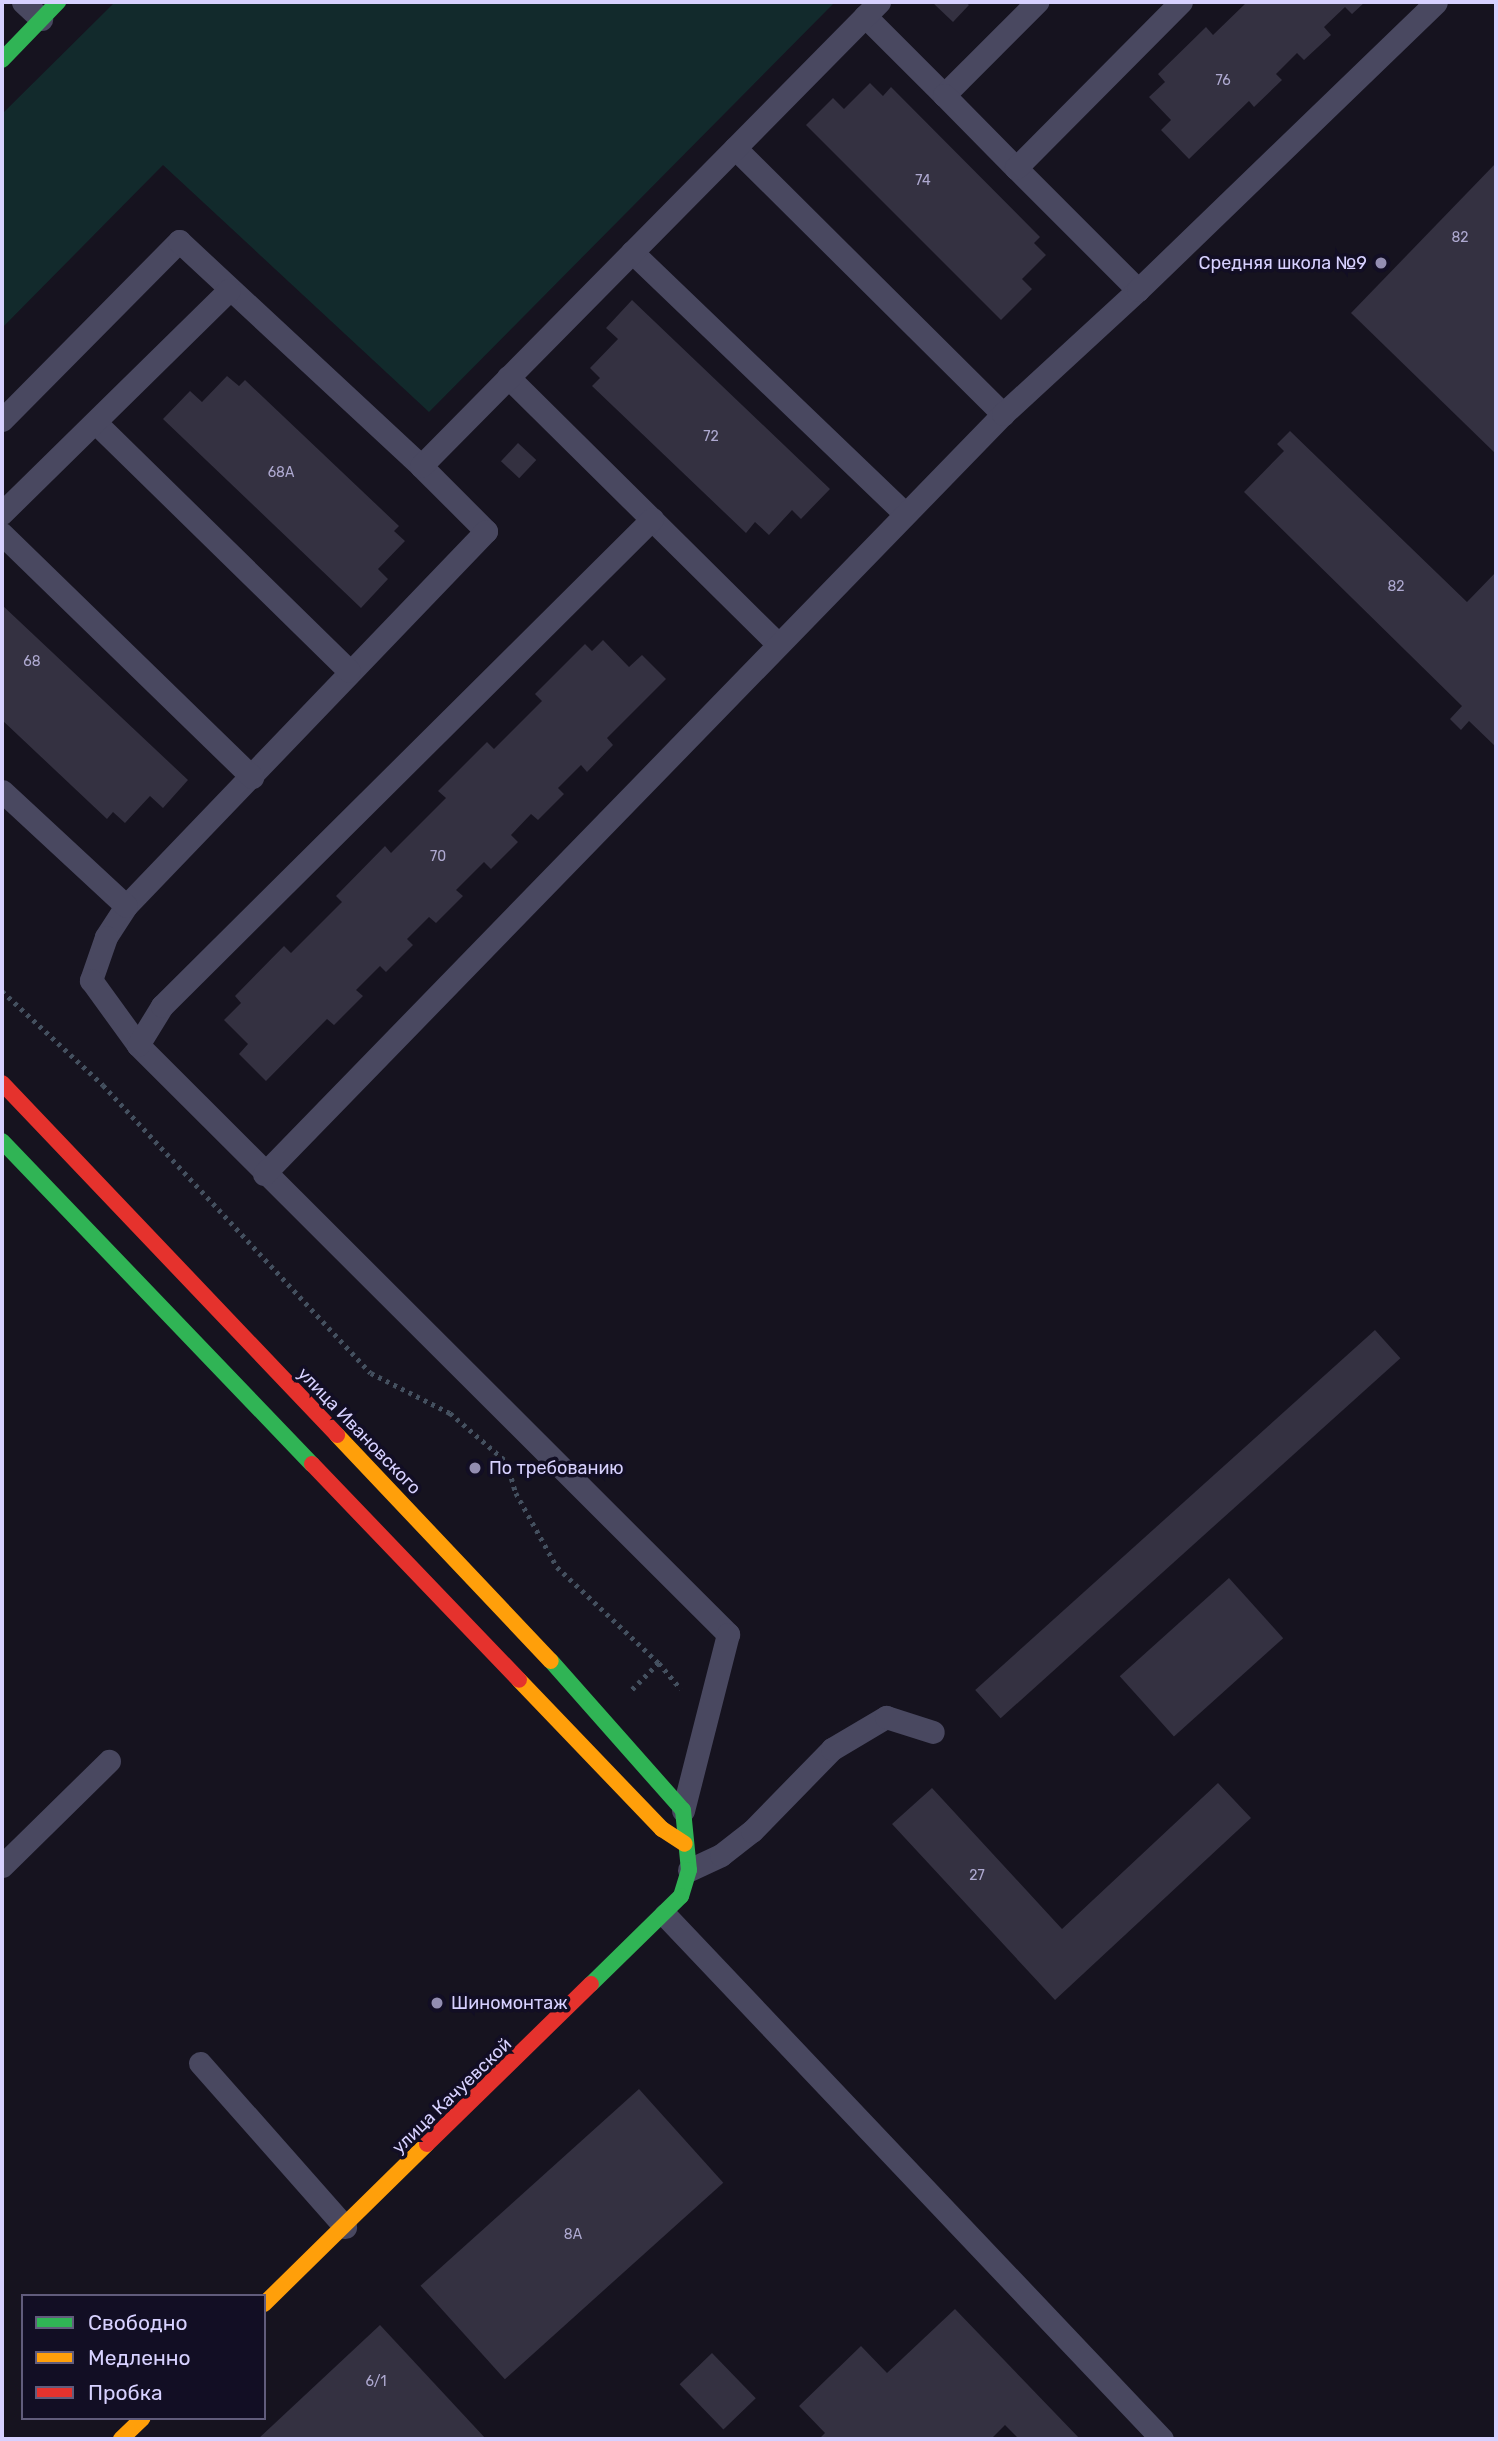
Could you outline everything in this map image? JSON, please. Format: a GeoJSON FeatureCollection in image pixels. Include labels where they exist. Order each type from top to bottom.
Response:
{"type":"FeatureCollection","features":[{"type":"Feature","properties":{"kind":"street"},"geometry":{"type":"LineString","coordinates":[[2,60],[58,2]]}},
{"type":"Feature","properties":{"kind":"street","name":"улица Ивановского"},"geometry":{"type":"LineString","coordinates":[[2,1083],[581,1692],[683,1810]]}},
{"type":"Feature","properties":{"kind":"street"},"geometry":{"type":"LineString","coordinates":[[2,1141],[662,1829],[685,1844]]}},
{"type":"Feature","properties":{"kind":"street"},"geometry":{"type":"LineString","coordinates":[[683,1810],[688,1870]]}},
{"type":"Feature","properties":{"kind":"street","name":"улица Качуевской"},"geometry":{"type":"LineString","coordinates":[[266,2302],[665,1915],[681,1896],[688,1870]]}},
{"type":"Feature","properties":{"kind":"street"},"geometry":{"type":"LineString","coordinates":[[121,2439],[142,2420]]}},
{"type":"Feature","properties":{"kind":"lane"},"geometry":{"type":"LineString","coordinates":[[23,2],[41,19]]}},
{"type":"Feature","properties":{"kind":"lane"},"geometry":{"type":"LineString","coordinates":[[944,95],[1037,2]]}},
{"type":"Feature","properties":{"kind":"lane"},"geometry":{"type":"LineString","coordinates":[[1016,168],[1181,2]]}},
{"type":"Feature","properties":{"kind":"lane"},"geometry":{"type":"LineString","coordinates":[[264,1174],[1003,414],[1138,290],[1436,2]]}},
{"type":"Feature","properties":{"kind":"lane"},"geometry":{"type":"LineString","coordinates":[[421,466],[872,9],[944,95],[1138,290]]}},
{"type":"Feature","properties":{"kind":"lane"},"geometry":{"type":"LineString","coordinates":[[735,148],[1003,414]]}},
{"type":"Feature","properties":{"kind":"lane"},"geometry":{"type":"LineString","coordinates":[[2,420],[179,241],[421,466],[486,531],[126,906],[106,937],[91,980],[138,1045],[264,1174],[728,1634],[683,1810]]}},
{"type":"Feature","properties":{"kind":"lane"},"geometry":{"type":"LineString","coordinates":[[632,252],[905,514]]}},
{"type":"Feature","properties":{"kind":"lane"},"geometry":{"type":"LineString","coordinates":[[2,513],[229,290]]}},
{"type":"Feature","properties":{"kind":"lane"},"geometry":{"type":"LineString","coordinates":[[508,377],[778,644]]}},
{"type":"Feature","properties":{"kind":"lane"},"geometry":{"type":"LineString","coordinates":[[96,423],[349,671]]}},
{"type":"Feature","properties":{"kind":"lane"},"geometry":{"type":"LineString","coordinates":[[138,1045],[162,1006],[652,519]]}},
{"type":"Feature","properties":{"kind":"lane"},"geometry":{"type":"LineString","coordinates":[[2,534],[251,777]]}},
{"type":"Feature","properties":{"kind":"lane"},"geometry":{"type":"LineString","coordinates":[[2,791],[126,906]]}},
{"type":"Feature","properties":{"kind":"lane"},"geometry":{"type":"LineString","coordinates":[[688,1870],[722,1855],[752,1831],[832,1749],[886,1717],[933,1732]]}},
{"type":"Feature","properties":{"kind":"lane"},"geometry":{"type":"LineString","coordinates":[[2,1866],[108,1761]]}},
{"type":"Feature","properties":{"kind":"lane"},"geometry":{"type":"LineString","coordinates":[[665,1915],[1162,2439]]}},
{"type":"Feature","properties":{"kind":"lane"},"geometry":{"type":"LineString","coordinates":[[200,2063],[345,2227]]}},
{"type":"Feature","properties":{"kind":"green space"},"geometry":{"type":"Polygon","coordinates":[[[115,2],[835,2],[429,412],[163,165],[2,328],[2,114],[115,2]]]}},
{"type":"Feature","properties":{"kind":"building"},"geometry":{"type":"Polygon","coordinates":[[[932,2],[965,2],[969,5],[953,22],[932,2]]]}},
{"type":"Feature","properties":{"kind":"building"},"geometry":{"type":"Polygon","coordinates":[[[1247,2],[1365,2],[1352,14],[1345,7],[1324,27],[1331,35],[1304,60],[1297,53],[1276,74],[1282,80],[1254,107],[1249,101],[1189,159],[1161,130],[1171,120],[1149,97],[1165,82],[1158,74],[1206,27],[1213,35],[1247,2]]]}},
{"type":"Feature","properties":{"kind":"building"},"geometry":{"type":"Polygon","coordinates":[[[870,83],[883,96],[891,87],[1040,237],[1034,243],[1046,255],[1022,279],[1032,289],[1001,320],[806,125],[833,98],[844,109],[870,83]]]}},
{"type":"Feature","properties":{"kind":"building"},"geometry":{"type":"Polygon","coordinates":[[[1496,163],[1496,454],[1351,313],[1496,163]]]}},
{"type":"Feature","properties":{"kind":"building"},"geometry":{"type":"Polygon","coordinates":[[[632,300],[830,489],[801,519],[792,510],[769,535],[755,522],[746,533],[592,386],[600,378],[590,368],[618,339],[606,328],[632,300]]]}},
{"type":"Feature","properties":{"kind":"building"},"geometry":{"type":"Polygon","coordinates":[[[227,376],[239,386],[245,380],[399,526],[394,531],[405,541],[378,569],[388,579],[361,608],[163,419],[190,391],[202,402],[227,376]]]}},
{"type":"Feature","properties":{"kind":"building"},"geometry":{"type":"Polygon","coordinates":[[[1290,431],[1467,602],[1496,572],[1496,747],[1469,721],[1461,730],[1450,719],[1462,706],[1244,492],[1284,451],[1277,444],[1290,431]]]}},
{"type":"Feature","properties":{"kind":"building"},"geometry":{"type":"Polygon","coordinates":[[[518,443],[536,460],[519,478],[501,461],[518,443]]]}},
{"type":"Feature","properties":{"kind":"building"},"geometry":{"type":"Polygon","coordinates":[[[2,605],[188,780],[163,808],[150,796],[125,823],[113,812],[107,819],[2,720],[2,605]]]}},
{"type":"Feature","properties":{"kind":"building"},"geometry":{"type":"Polygon","coordinates":[[[603,640],[629,667],[642,655],[666,679],[607,738],[613,745],[587,772],[581,765],[558,788],[564,794],[538,820],[531,814],[511,835],[518,842],[491,869],[484,862],[456,890],[463,896],[436,923],[429,917],[407,939],[413,945],[386,972],[380,966],[356,990],[363,996],[334,1025],[327,1019],[266,1081],[239,1054],[248,1044],[224,1020],[241,1003],[235,996],[284,946],[291,953],[342,902],[336,896],[385,846],[391,853],[446,798],[438,791],[487,742],[494,749],[542,701],[535,694],[585,644],[592,651],[603,640]]]}},
{"type":"Feature","properties":{"kind":"building"},"geometry":{"type":"Polygon","coordinates":[[[1375,1330],[1400,1358],[1001,1718],[975,1690],[1375,1330]]]}},
{"type":"Feature","properties":{"kind":"building"},"geometry":{"type":"Polygon","coordinates":[[[1229,1578],[1283,1638],[1174,1737],[1120,1676],[1229,1578]]]}},
{"type":"Feature","properties":{"kind":"building"},"geometry":{"type":"Polygon","coordinates":[[[1218,1783],[1251,1818],[1055,2000],[892,1824],[932,1788],[1062,1929],[1218,1783]]]}},
{"type":"Feature","properties":{"kind":"building"},"geometry":{"type":"Polygon","coordinates":[[[639,2089],[723,2183],[505,2379],[421,2286],[639,2089]]]}},
{"type":"Feature","properties":{"kind":"building"},"geometry":{"type":"Polygon","coordinates":[[[955,2309],[1080,2439],[1019,2439],[1005,2425],[991,2439],[819,2439],[825,2433],[799,2406],[861,2346],[887,2373],[955,2309]]]}},
{"type":"Feature","properties":{"kind":"building"},"geometry":{"type":"Polygon","coordinates":[[[380,2325],[486,2439],[258,2439],[380,2325]]]}},
{"type":"Feature","properties":{"kind":"building"},"geometry":{"type":"Polygon","coordinates":[[[712,2353],[756,2398],[723,2430],[680,2384],[712,2353]]]}},
{"type":"Feature","properties":{"kind":"traffic: fast"},"geometry":{"type":"LineString","coordinates":[[2,60],[58,2]]}},
{"type":"Feature","properties":{"kind":"traffic: fast"},"geometry":{"type":"LineString","coordinates":[[2,1141],[312,1464]]}},
{"type":"Feature","properties":{"kind":"traffic: fast"},"geometry":{"type":"LineString","coordinates":[[551,1661],[683,1810],[689,1870],[681,1896],[591,1984]]}},
{"type":"Feature","properties":{"kind":"traffic: slow"},"geometry":{"type":"LineString","coordinates":[[337,1435],[551,1661]]}},
{"type":"Feature","properties":{"kind":"traffic: slow"},"geometry":{"type":"LineString","coordinates":[[519,1680],[662,1829],[685,1844]]}},
{"type":"Feature","properties":{"kind":"traffic: slow"},"geometry":{"type":"LineString","coordinates":[[266,2302],[427,2144]]}},
{"type":"Feature","properties":{"kind":"traffic: slow"},"geometry":{"type":"LineString","coordinates":[[121,2439],[141,2420]]}},
{"type":"Feature","properties":{"kind":"traffic: jam"},"geometry":{"type":"LineString","coordinates":[[2,1083],[337,1435]]}},
{"type":"Feature","properties":{"kind":"traffic: jam"},"geometry":{"type":"LineString","coordinates":[[312,1464],[519,1680]]}},
{"type":"Feature","properties":{"kind":"traffic: jam"},"geometry":{"type":"LineString","coordinates":[[427,2144],[591,1984]]}},
{"type":"Feature","properties":{"kind":"place","name":"Средняя школа №9"},"geometry":{"type":"Point","coordinates":[1381,263]}},
{"type":"Feature","properties":{"kind":"place","name":"По требованию"},"geometry":{"type":"Point","coordinates":[475,1468]}},
{"type":"Feature","properties":{"kind":"place","name":"Шиномонтаж"},"geometry":{"type":"Point","coordinates":[437,2003]}}]}
